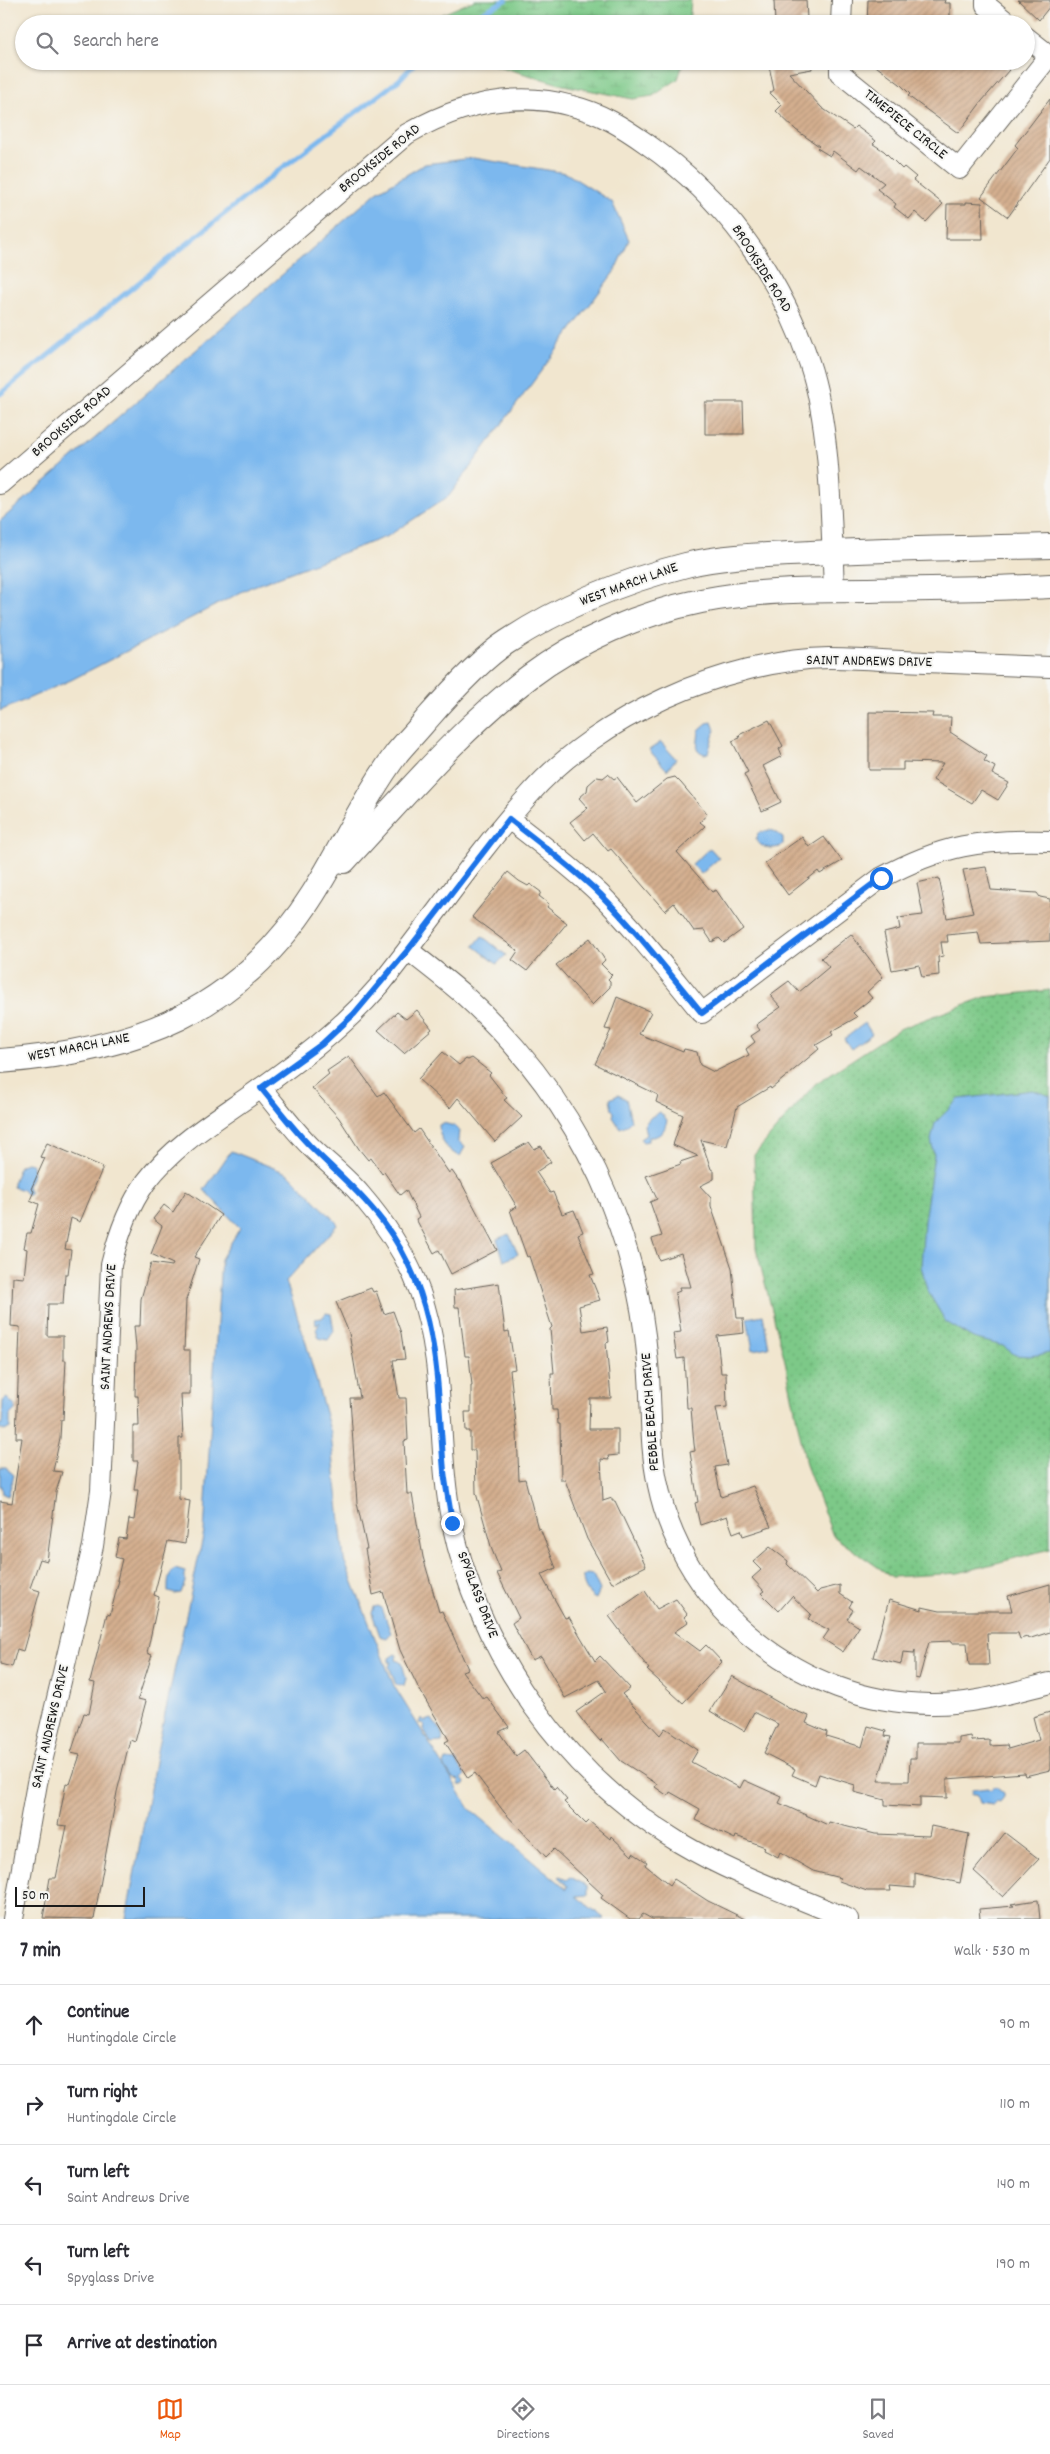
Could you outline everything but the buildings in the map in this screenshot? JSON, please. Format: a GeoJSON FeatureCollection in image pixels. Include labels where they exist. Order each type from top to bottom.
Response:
{"type":"FeatureCollection","features":[{"type":"Feature","properties":{"kind":"street"},"geometry":{"type":"LineString","coordinates":[[841,15],[842,0]]}},
{"type":"Feature","properties":{"kind":"street"},"geometry":{"type":"LineString","coordinates":[[986,0],[986,6],[998,15]]}},
{"type":"Feature","properties":{"kind":"street"},"geometry":{"type":"LineString","coordinates":[[1035,44],[1050,56]]}},
{"type":"Feature","properties":{"kind":"street","name":"TIMEPIECE CIRCLE"},"geometry":{"type":"LineString","coordinates":[[840,70],[840,73],[959,169],[1050,56]]}},
{"type":"Feature","properties":{"kind":"street","name":"BROOKSIDE ROAD"},"geometry":{"type":"LineString","coordinates":[[0,484],[407,134],[434,118],[465,107],[510,100],[531,100],[571,105],[611,119],[673,162],[698,185],[742,233],[790,312],[809,363],[822,415],[834,590]]}},
{"type":"Feature","properties":{"kind":"street","name":"WEST MARCH LANE"},"geometry":{"type":"LineString","coordinates":[[0,1061],[64,1053],[117,1043],[157,1030],[194,1011],[235,983],[267,953],[300,914],[397,754],[445,698],[504,643],[558,612],[613,588],[688,564],[761,556],[832,552],[1050,546]]}},
{"type":"Feature","properties":{"kind":"street","name":"WEST MARCH LANE"},"geometry":{"type":"LineString","coordinates":[[314,893],[418,782],[494,706],[530,677],[574,648],[634,621],[700,601],[774,591],[1050,586]]}},
{"type":"Feature","properties":{"kind":"street","name":"SAINT ANDREWS DRIVE"},"geometry":{"type":"LineString","coordinates":[[14,1919],[37,1783],[93,1546],[103,1454],[108,1293],[111,1265],[118,1236],[130,1208],[145,1183],[164,1161],[185,1142],[322,1044],[354,1014],[408,950],[529,794],[585,743],[624,719],[658,702],[749,670],[790,662],[829,658],[1050,667]]}},
{"type":"Feature","properties":{"kind":"street"},"geometry":{"type":"LineString","coordinates":[[509,819],[559,857],[599,894],[635,932],[702,1013],[881,878],[909,863],[938,851],[966,844],[1003,840],[1050,841]]}},
{"type":"Feature","properties":{"kind":"street","name":"PEBBLE BEACH DRIVE"},"geometry":{"type":"LineString","coordinates":[[408,950],[463,994],[500,1030],[531,1066],[561,1107],[602,1183],[619,1226],[633,1272],[643,1318],[648,1364],[653,1456],[658,1488],[668,1520],[682,1552],[718,1606],[742,1630],[770,1653],[799,1670],[859,1695],[893,1702],[961,1703],[990,1699],[1050,1683]]}},
{"type":"Feature","properties":{"kind":"street","name":"SPYGLASS DRIVE"},"geometry":{"type":"LineString","coordinates":[[261,1088],[310,1146],[360,1194],[384,1224],[404,1257],[420,1292],[430,1326],[437,1363],[444,1473],[452,1523],[463,1565],[477,1605],[495,1644],[516,1682],[540,1717],[573,1756],[604,1786],[637,1814],[679,1842],[725,1866],[848,1919]]}},
{"type":"Feature","properties":{"kind":"green space"},"geometry":{"type":"Polygon","coordinates":[[[475,0],[691,0],[690,15],[440,15],[475,0]]]}},
{"type":"Feature","properties":{"kind":"green space"},"geometry":{"type":"Polygon","coordinates":[[[511,70],[681,70],[678,79],[653,96],[633,99],[563,85],[511,70]]]}},
{"type":"Feature","properties":{"kind":"green space"},"geometry":{"type":"Polygon","coordinates":[[[1050,990],[1050,1549],[958,1573],[892,1577],[833,1536],[806,1465],[785,1361],[756,1248],[754,1155],[815,1084],[899,1029],[985,997],[1050,990]]]}},
{"type":"Feature","properties":{"kind":"water"},"geometry":{"type":"Polygon","coordinates":[[[473,158],[566,173],[612,202],[629,240],[614,272],[449,496],[388,536],[251,587],[71,680],[0,711],[0,521],[377,192],[425,164],[473,158]]]}},
{"type":"Feature","properties":{"kind":"water"},"geometry":{"type":"Polygon","coordinates":[[[712,722],[715,730],[708,753],[704,754],[697,750],[699,730],[707,723],[712,722]]]}},
{"type":"Feature","properties":{"kind":"water"},"geometry":{"type":"Polygon","coordinates":[[[661,742],[676,759],[667,770],[649,750],[661,742]]]}},
{"type":"Feature","properties":{"kind":"water"},"geometry":{"type":"Polygon","coordinates":[[[769,830],[783,837],[783,844],[780,847],[766,848],[760,845],[756,839],[758,833],[769,830]]]}},
{"type":"Feature","properties":{"kind":"water"},"geometry":{"type":"Polygon","coordinates":[[[710,848],[719,858],[701,874],[692,864],[710,848]]]}},
{"type":"Feature","properties":{"kind":"water"},"geometry":{"type":"Polygon","coordinates":[[[482,936],[506,955],[497,964],[474,946],[482,936]]]}},
{"type":"Feature","properties":{"kind":"water"},"geometry":{"type":"Polygon","coordinates":[[[865,1023],[872,1034],[851,1049],[844,1039],[865,1023]]]}},
{"type":"Feature","properties":{"kind":"water"},"geometry":{"type":"Polygon","coordinates":[[[1033,1090],[1050,1096],[1050,1353],[1030,1356],[1015,1355],[1003,1346],[973,1338],[946,1322],[927,1290],[921,1266],[924,1221],[934,1155],[931,1140],[935,1123],[959,1099],[1033,1090]]]}},
{"type":"Feature","properties":{"kind":"water"},"geometry":{"type":"Polygon","coordinates":[[[618,1095],[626,1099],[631,1121],[620,1128],[613,1117],[614,1112],[610,1099],[618,1095]]]}},
{"type":"Feature","properties":{"kind":"water"},"geometry":{"type":"Polygon","coordinates":[[[660,1112],[667,1120],[665,1127],[659,1135],[648,1137],[648,1141],[643,1142],[640,1139],[646,1135],[644,1125],[651,1117],[660,1112]]]}},
{"type":"Feature","properties":{"kind":"water"},"geometry":{"type":"Polygon","coordinates":[[[443,1123],[455,1126],[459,1130],[458,1141],[465,1147],[460,1156],[451,1151],[442,1140],[439,1125],[443,1123]]]}},
{"type":"Feature","properties":{"kind":"water"},"geometry":{"type":"Polygon","coordinates":[[[231,1151],[289,1174],[338,1224],[286,1281],[306,1343],[331,1434],[344,1560],[394,1686],[470,1809],[567,1889],[568,1886],[558,1877],[560,1876],[566,1880],[570,1877],[588,1886],[588,1895],[576,1896],[605,1919],[126,1919],[157,1751],[204,1532],[221,1259],[240,1228],[204,1190],[231,1151]]]}},
{"type":"Feature","properties":{"kind":"water"},"geometry":{"type":"Polygon","coordinates":[[[32,1164],[33,1174],[27,1186],[30,1193],[27,1195],[23,1190],[13,1187],[13,1183],[20,1165],[32,1164]]]}},
{"type":"Feature","properties":{"kind":"water"},"geometry":{"type":"Polygon","coordinates":[[[509,1234],[518,1254],[504,1261],[497,1239],[509,1234]]]}},
{"type":"Feature","properties":{"kind":"water"},"geometry":{"type":"Polygon","coordinates":[[[326,1313],[331,1314],[334,1331],[328,1340],[319,1338],[316,1329],[320,1322],[316,1324],[315,1319],[322,1318],[326,1313]]]}},
{"type":"Feature","properties":{"kind":"water"},"geometry":{"type":"Polygon","coordinates":[[[763,1315],[769,1347],[753,1350],[747,1318],[763,1315]]]}},
{"type":"Feature","properties":{"kind":"water"},"geometry":{"type":"Polygon","coordinates":[[[7,1398],[15,1406],[15,1410],[10,1415],[10,1428],[5,1431],[0,1429],[0,1424],[2,1424],[3,1401],[7,1398]]]}},
{"type":"Feature","properties":{"kind":"water"},"geometry":{"type":"Polygon","coordinates":[[[0,1468],[6,1468],[14,1475],[8,1496],[3,1494],[2,1486],[0,1486],[0,1468]]]}},
{"type":"Feature","properties":{"kind":"water"},"geometry":{"type":"Polygon","coordinates":[[[175,1569],[185,1572],[185,1582],[181,1593],[175,1594],[168,1592],[168,1585],[169,1577],[175,1569]]]}},
{"type":"Feature","properties":{"kind":"water"},"geometry":{"type":"Polygon","coordinates":[[[587,1574],[593,1575],[600,1590],[596,1599],[588,1593],[585,1586],[583,1576],[587,1574]]]}},
{"type":"Feature","properties":{"kind":"water"},"geometry":{"type":"Polygon","coordinates":[[[374,1607],[382,1608],[391,1633],[387,1638],[380,1636],[372,1613],[374,1607]]]}},
{"type":"Feature","properties":{"kind":"water"},"geometry":{"type":"Polygon","coordinates":[[[395,1654],[397,1655],[396,1660],[402,1662],[406,1679],[404,1685],[396,1685],[389,1666],[392,1662],[389,1662],[389,1658],[395,1654]]]}},
{"type":"Feature","properties":{"kind":"water"},"geometry":{"type":"Polygon","coordinates":[[[421,1718],[425,1721],[432,1719],[441,1732],[442,1742],[431,1743],[423,1729],[424,1724],[419,1723],[421,1718]]]}},
{"type":"Feature","properties":{"kind":"water"},"geometry":{"type":"Polygon","coordinates":[[[446,1760],[456,1761],[465,1775],[462,1779],[466,1784],[464,1786],[459,1785],[459,1780],[452,1778],[444,1765],[446,1760]]]}},
{"type":"Feature","properties":{"kind":"water"},"geometry":{"type":"Polygon","coordinates":[[[993,1787],[997,1787],[1004,1793],[1004,1797],[1000,1802],[996,1801],[993,1805],[980,1803],[977,1794],[971,1794],[972,1790],[987,1788],[991,1790],[993,1787]]]}},
{"type":"Feature","properties":{"kind":"waterway"},"geometry":{"type":"LineString","coordinates":[[477,15],[506,0]]}},
{"type":"Feature","properties":{"kind":"waterway"},"geometry":{"type":"LineString","coordinates":[[0,394],[278,171],[399,80],[408,70]]}},
{"type":"Feature","properties":{"kind":"route"},"geometry":{"type":"LineString","coordinates":[[452,1523],[444,1473],[437,1363],[430,1326],[420,1292],[404,1257],[384,1224],[360,1194],[310,1146],[261,1088],[322,1044],[354,1014],[408,950],[509,819],[559,857],[599,894],[635,932],[702,1013],[881,878]]}}]}
